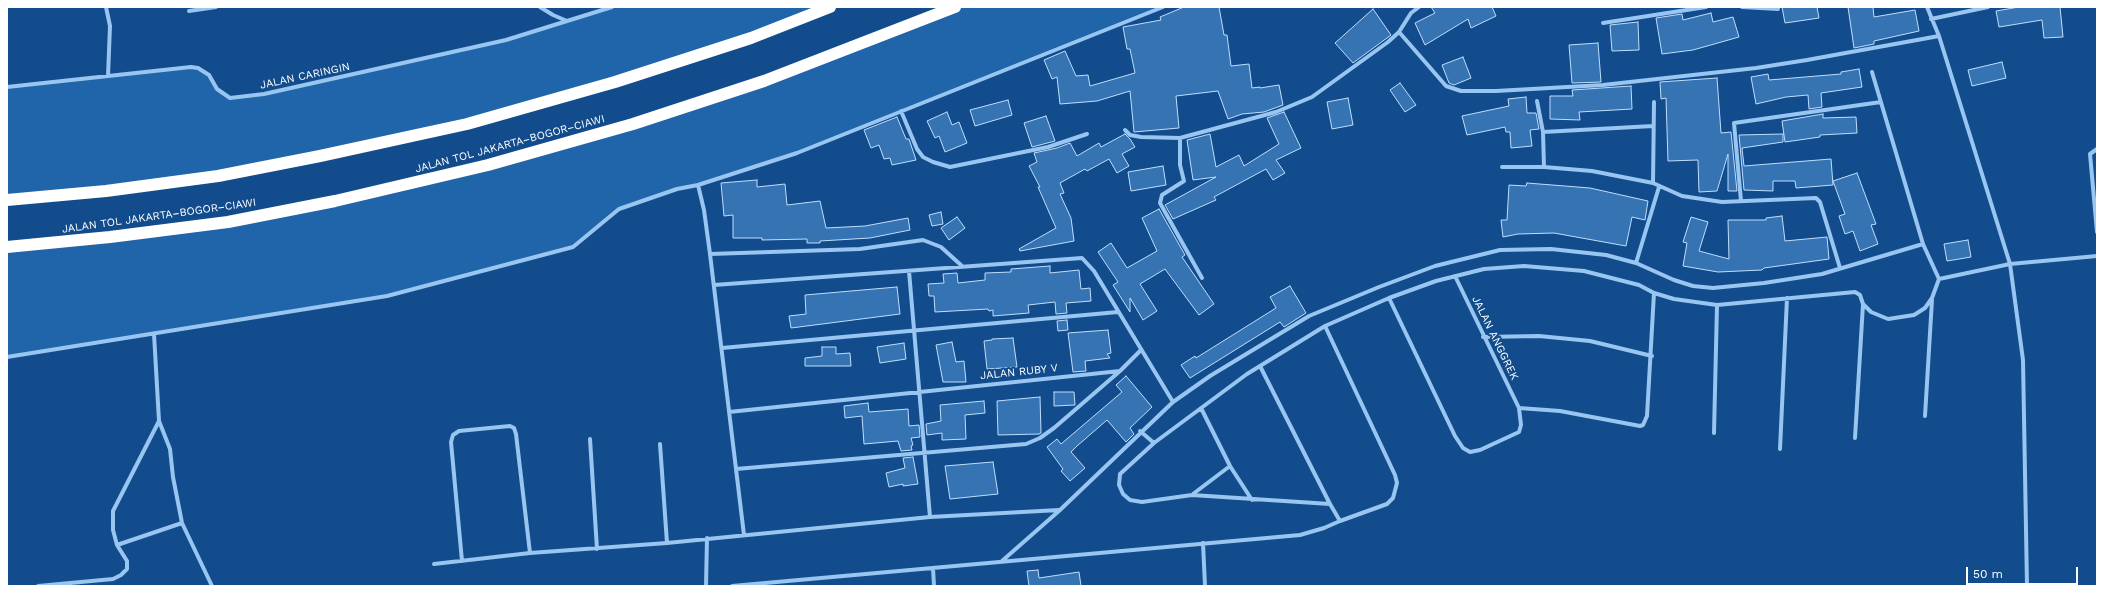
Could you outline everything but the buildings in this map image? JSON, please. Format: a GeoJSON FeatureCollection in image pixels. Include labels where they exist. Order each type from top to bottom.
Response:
{"type":"FeatureCollection","features":[{"type":"Feature","properties":{"kind":"highway"},"geometry":{"type":"LineString","coordinates":[[7,200],[106,191],[218,176],[320,156],[467,124],[615,82],[751,38],[830,7]]}},
{"type":"Feature","properties":{"kind":"highway","name":"JALAN TOL JAKARTA–BOGOR–CIAWI"},"geometry":{"type":"LineString","coordinates":[[7,247],[110,237],[228,222],[335,201],[488,165],[633,124],[764,81],[955,7]]}},
{"type":"Feature","properties":{"kind":"street"},"geometry":{"type":"LineString","coordinates":[[106,7],[110,26],[108,76]]}},
{"type":"Feature","properties":{"kind":"street"},"geometry":{"type":"LineString","coordinates":[[189,11],[216,7]]}},
{"type":"Feature","properties":{"kind":"street"},"geometry":{"type":"LineString","coordinates":[[540,7],[567,21]]}},
{"type":"Feature","properties":{"kind":"street","name":"JALAN CARINGIN"},"geometry":{"type":"LineString","coordinates":[[7,87],[191,67],[198,68],[209,75],[217,89],[223,95],[230,98],[248,96],[298,88],[506,40],[612,7]]}},
{"type":"Feature","properties":{"kind":"street"},"geometry":{"type":"LineString","coordinates":[[7,357],[387,296],[573,247],[619,209],[677,189],[698,185],[797,153],[901,110],[1163,7]]}},
{"type":"Feature","properties":{"kind":"street"},"geometry":{"type":"LineString","coordinates":[[1126,130],[1130,135],[1142,137],[1180,138],[1276,112],[1312,97],[1399,32],[1409,15],[1419,7]]}},
{"type":"Feature","properties":{"kind":"street"},"geometry":{"type":"LineString","coordinates":[[1603,22],[1706,7]]}},
{"type":"Feature","properties":{"kind":"street"},"geometry":{"type":"LineString","coordinates":[[1742,7],[1778,9]]}},
{"type":"Feature","properties":{"kind":"street"},"geometry":{"type":"LineString","coordinates":[[1928,7],[2010,264],[2023,360],[2027,586]]}},
{"type":"Feature","properties":{"kind":"street"},"geometry":{"type":"LineString","coordinates":[[1931,19],[1988,7]]}},
{"type":"Feature","properties":{"kind":"street"},"geometry":{"type":"LineString","coordinates":[[1399,32],[1446,86],[1461,91],[1496,91],[1603,85],[1756,68],[1938,36]]}},
{"type":"Feature","properties":{"kind":"street"},"geometry":{"type":"LineString","coordinates":[[1872,72],[1923,244],[1939,279],[1932,298],[1926,416]]}},
{"type":"Feature","properties":{"kind":"street"},"geometry":{"type":"LineString","coordinates":[[1538,101],[1543,132],[1544,167]]}},
{"type":"Feature","properties":{"kind":"street"},"geometry":{"type":"LineString","coordinates":[[1653,183],[1654,102]]}},
{"type":"Feature","properties":{"kind":"street"},"geometry":{"type":"LineString","coordinates":[[1741,201],[1734,122],[1881,102]]}},
{"type":"Feature","properties":{"kind":"street"},"geometry":{"type":"LineString","coordinates":[[901,110],[917,149],[923,157],[933,162],[950,167],[1048,147],[1087,134]]}},
{"type":"Feature","properties":{"kind":"street"},"geometry":{"type":"LineString","coordinates":[[1543,132],[1653,126]]}},
{"type":"Feature","properties":{"kind":"street"},"geometry":{"type":"LineString","coordinates":[[1180,138],[1180,165],[1184,182],[1162,195],[1160,204],[1202,278]]}},
{"type":"Feature","properties":{"kind":"street"},"geometry":{"type":"LineString","coordinates":[[2097,148],[2090,154],[2097,232]]}},
{"type":"Feature","properties":{"kind":"street"},"geometry":{"type":"LineString","coordinates":[[1502,167],[1544,167],[1592,171],[1653,183],[1682,196],[1722,202],[1810,197],[1818,200],[1840,268]]}},
{"type":"Feature","properties":{"kind":"street"},"geometry":{"type":"LineString","coordinates":[[698,185],[704,210],[710,254],[744,535]]}},
{"type":"Feature","properties":{"kind":"street"},"geometry":{"type":"LineString","coordinates":[[1636,263],[1660,187]]}},
{"type":"Feature","properties":{"kind":"street"},"geometry":{"type":"LineString","coordinates":[[710,254],[860,249],[923,240],[941,247],[962,266]]}},
{"type":"Feature","properties":{"kind":"street"},"geometry":{"type":"LineString","coordinates":[[1002,560],[1060,510],[1140,431],[1173,402],[1210,376],[1309,316],[1379,287],[1436,266],[1500,250],[1526,248],[1579,251],[1606,255],[1636,263],[1674,280],[1693,286],[1713,288],[1764,283],[1822,274],[1923,244]]}},
{"type":"Feature","properties":{"kind":"street"},"geometry":{"type":"LineString","coordinates":[[1939,279],[2010,264],[2097,256]]}},
{"type":"Feature","properties":{"kind":"street"},"geometry":{"type":"LineString","coordinates":[[714,285],[1082,258],[1094,270],[1173,402]]}},
{"type":"Feature","properties":{"kind":"street"},"geometry":{"type":"LineString","coordinates":[[1330,504],[1192,495],[1142,502],[1130,500],[1123,494],[1119,485],[1120,474],[1154,443],[1201,408],[1260,366],[1325,326],[1389,298],[1455,276],[1484,269],[1524,266],[1584,271],[1639,285],[1654,293],[1674,299],[1717,305],[1855,292],[1860,295],[1863,304],[1855,438]]}},
{"type":"Feature","properties":{"kind":"street"},"geometry":{"type":"LineString","coordinates":[[909,270],[930,517]]}},
{"type":"Feature","properties":{"kind":"street","name":"JALAN ANGGREK"},"geometry":{"type":"LineString","coordinates":[[1455,276],[1483,337],[1519,408]]}},
{"type":"Feature","properties":{"kind":"street"},"geometry":{"type":"LineString","coordinates":[[1389,298],[1455,436],[1463,448],[1470,452],[1480,450],[1519,432],[1521,425],[1519,408],[1560,411],[1640,426],[1646,422],[1652,356],[1654,293]]}},
{"type":"Feature","properties":{"kind":"street"},"geometry":{"type":"LineString","coordinates":[[1780,449],[1788,298]]}},
{"type":"Feature","properties":{"kind":"street"},"geometry":{"type":"LineString","coordinates":[[1863,304],[1878,316],[1888,319],[1901,318],[1920,312],[1932,298]]}},
{"type":"Feature","properties":{"kind":"street"},"geometry":{"type":"LineString","coordinates":[[1714,433],[1717,305]]}},
{"type":"Feature","properties":{"kind":"street"},"geometry":{"type":"LineString","coordinates":[[722,348],[914,329],[1118,312]]}},
{"type":"Feature","properties":{"kind":"street"},"geometry":{"type":"LineString","coordinates":[[732,586],[933,568],[1002,560],[1300,535],[1324,528],[1387,504],[1394,498],[1397,483],[1325,326]]}},
{"type":"Feature","properties":{"kind":"street"},"geometry":{"type":"LineString","coordinates":[[154,334],[159,421],[170,450],[173,477],[182,523],[212,586]]}},
{"type":"Feature","properties":{"kind":"street"},"geometry":{"type":"LineString","coordinates":[[1483,337],[1539,336],[1582,340],[1652,356]]}},
{"type":"Feature","properties":{"kind":"street"},"geometry":{"type":"LineString","coordinates":[[736,469],[1026,444],[1040,438],[1120,371],[1141,350]]}},
{"type":"Feature","properties":{"kind":"street"},"geometry":{"type":"LineString","coordinates":[[1260,366],[1340,521]]}},
{"type":"Feature","properties":{"kind":"street","name":"JALAN RUBY V"},"geometry":{"type":"LineString","coordinates":[[729,412],[1120,371]]}},
{"type":"Feature","properties":{"kind":"street"},"geometry":{"type":"LineString","coordinates":[[1201,408],[1230,466],[1252,500]]}},
{"type":"Feature","properties":{"kind":"street"},"geometry":{"type":"LineString","coordinates":[[38,586],[101,581],[121,575],[127,569],[128,564],[117,544],[113,530],[112,511],[159,421]]}},
{"type":"Feature","properties":{"kind":"street"},"geometry":{"type":"LineString","coordinates":[[462,561],[451,442],[454,435],[459,431],[510,426],[514,428],[516,434],[530,553]]}},
{"type":"Feature","properties":{"kind":"street"},"geometry":{"type":"LineString","coordinates":[[1140,431],[1154,443]]}},
{"type":"Feature","properties":{"kind":"street"},"geometry":{"type":"LineString","coordinates":[[590,439],[597,549]]}},
{"type":"Feature","properties":{"kind":"street"},"geometry":{"type":"LineString","coordinates":[[660,444],[667,543]]}},
{"type":"Feature","properties":{"kind":"street"},"geometry":{"type":"LineString","coordinates":[[1192,495],[1230,466]]}},
{"type":"Feature","properties":{"kind":"street"},"geometry":{"type":"LineString","coordinates":[[434,564],[530,553],[667,543],[930,517],[1060,510]]}},
{"type":"Feature","properties":{"kind":"street"},"geometry":{"type":"LineString","coordinates":[[117,544],[182,523]]}},
{"type":"Feature","properties":{"kind":"street"},"geometry":{"type":"LineString","coordinates":[[706,586],[707,538]]}},
{"type":"Feature","properties":{"kind":"street"},"geometry":{"type":"LineString","coordinates":[[1203,543],[1205,586]]}},
{"type":"Feature","properties":{"kind":"street"},"geometry":{"type":"LineString","coordinates":[[933,568],[934,586]]}},
{"type":"Feature","properties":{"kind":"shaded area"},"geometry":{"type":"Polygon","coordinates":[[[612,7],[830,7],[599,87],[218,176],[7,200],[7,87],[198,68],[209,75],[217,89],[230,98],[264,94],[506,40],[612,7]]]}},
{"type":"Feature","properties":{"kind":"shaded area"},"geometry":{"type":"Polygon","coordinates":[[[952,7],[1161,7],[797,153],[696,185],[677,189],[619,209],[573,247],[387,296],[7,357],[7,246],[228,222],[627,126],[952,7]]]}}]}
